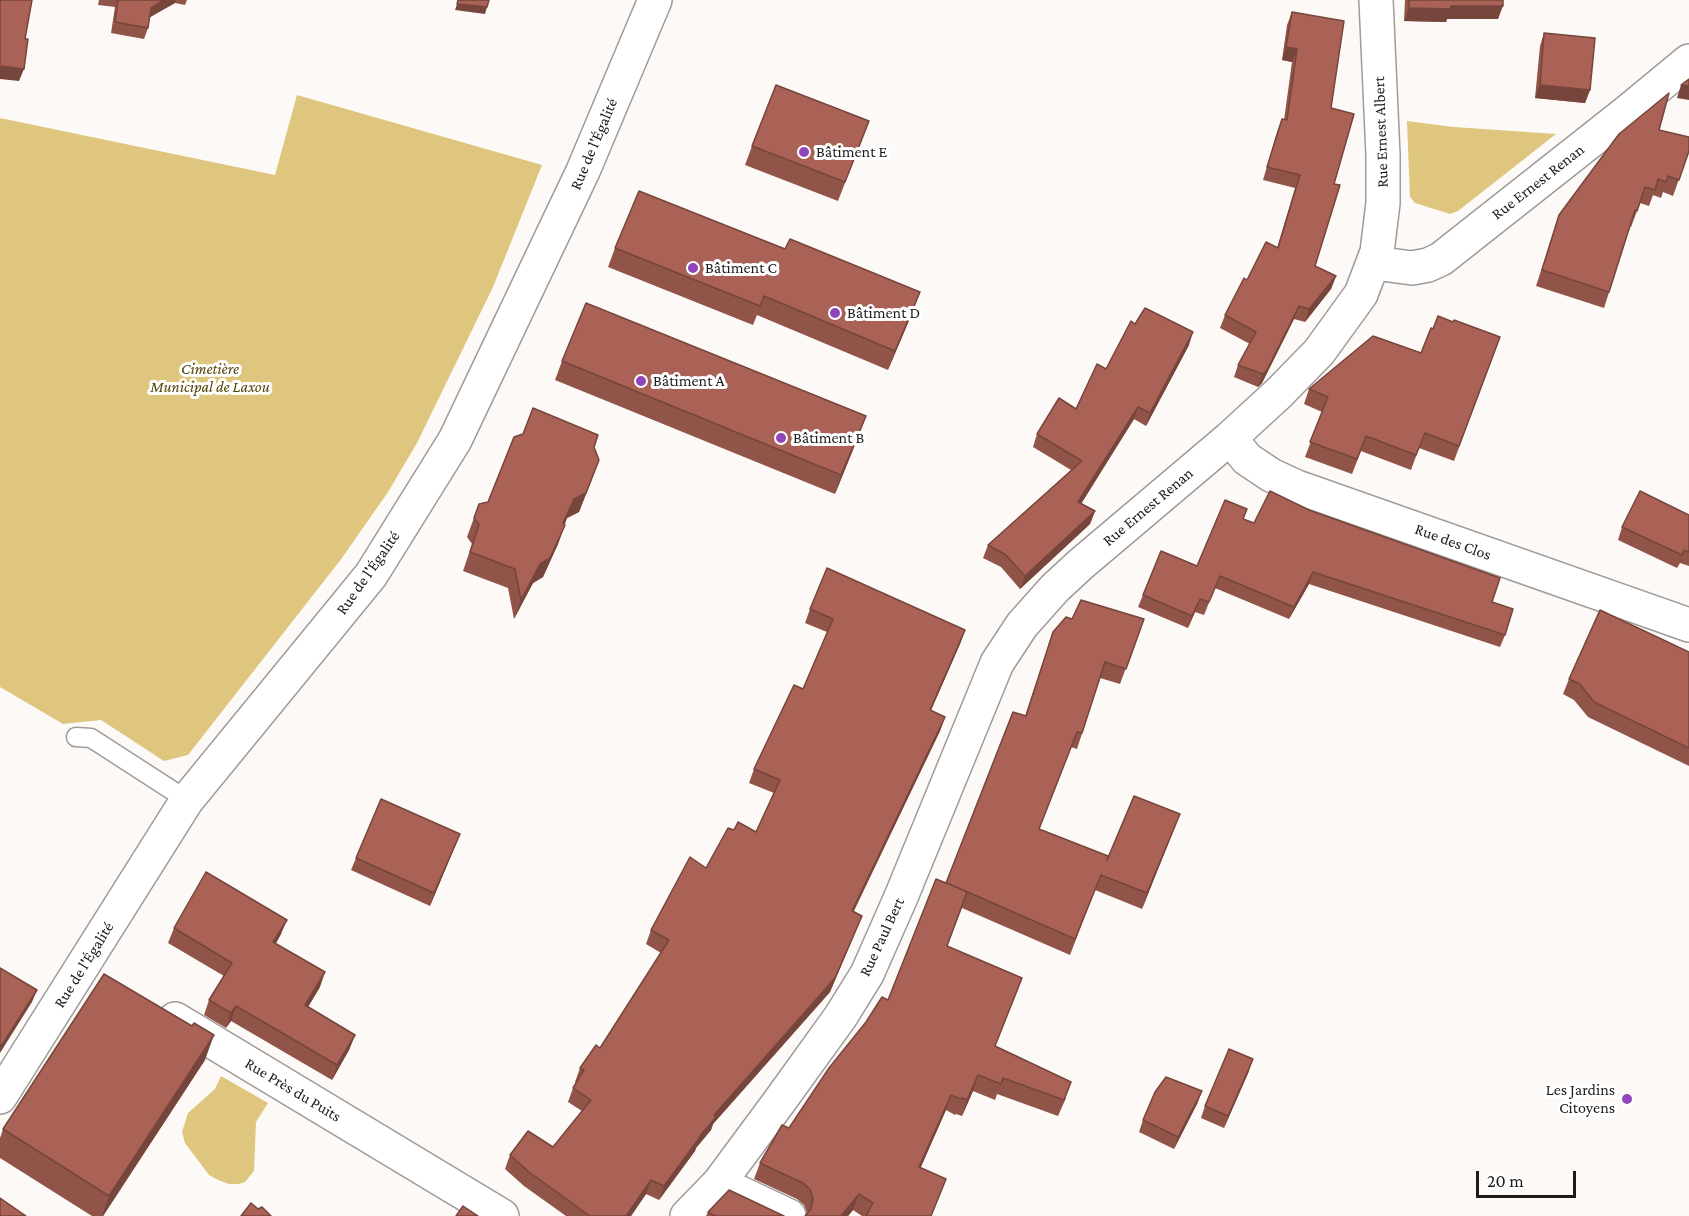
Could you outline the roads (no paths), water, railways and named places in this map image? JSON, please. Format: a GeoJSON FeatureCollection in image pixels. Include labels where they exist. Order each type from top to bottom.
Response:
{"type":"FeatureCollection","features":[{"type":"Feature","properties":{"kind":"street","name":"Rue de l'Égalité"},"geometry":{"type":"LineString","coordinates":[[0,1097],[186,800],[371,575],[455,441],[582,171],[655,0]]}},
{"type":"Feature","properties":{"kind":"street","name":"Rue Ernest Albert"},"geometry":{"type":"LineString","coordinates":[[1279,393],[1320,352],[1346,317],[1361,294],[1377,252],[1383,202],[1383,155],[1376,0]]}},
{"type":"Feature","properties":{"kind":"street","name":"Rue Ernest Renan"},"geometry":{"type":"LineString","coordinates":[[1374,263],[1412,268],[1442,259],[1689,61]]}},
{"type":"Feature","properties":{"kind":"street","name":"Rue Ernest Renan"},"geometry":{"type":"LineString","coordinates":[[1022,625],[1055,588],[1081,564],[1230,438],[1279,393]]}},
{"type":"Feature","properties":{"kind":"street","name":"Rue des Clos"},"geometry":{"type":"LineString","coordinates":[[1230,438],[1246,459],[1271,475],[1297,487],[1689,625]]}},
{"type":"Feature","properties":{"kind":"street","name":"Rue Paul Bert"},"geometry":{"type":"LineString","coordinates":[[687,1216],[719,1183],[841,1016],[867,974],[997,663],[1022,625]]}},
{"type":"Feature","properties":{"kind":"street"},"geometry":{"type":"LineString","coordinates":[[84,964],[112,981]]}},
{"type":"Feature","properties":{"kind":"street","name":"Rue Près du Puits"},"geometry":{"type":"LineString","coordinates":[[151,1005],[502,1216]]}},
{"type":"Feature","properties":{"kind":"street"},"geometry":{"type":"LineString","coordinates":[[719,1183],[789,1216]]}},
{"type":"Feature","properties":{"kind":"lane"},"geometry":{"type":"LineString","coordinates":[[76,737],[91,738],[186,800]]}},
{"type":"Feature","properties":{"kind":"place","name":"Bâtiment E"},"geometry":{"type":"Point","coordinates":[804,152]}},
{"type":"Feature","properties":{"kind":"place","name":"Bâtiment C"},"geometry":{"type":"Point","coordinates":[693,268]}},
{"type":"Feature","properties":{"kind":"place","name":"Bâtiment D"},"geometry":{"type":"Point","coordinates":[835,313]}},
{"type":"Feature","properties":{"kind":"place","name":"Bâtiment A"},"geometry":{"type":"Point","coordinates":[641,381]}},
{"type":"Feature","properties":{"kind":"place","name":"Bâtiment B"},"geometry":{"type":"Point","coordinates":[781,438]}},
{"type":"Feature","properties":{"kind":"place","name":"Les Jardins Citoyens"},"geometry":{"type":"Point","coordinates":[1627,1099]}},
{"type":"Feature","properties":{"kind":"park label","name":"Cimetière Municipal de Laxou"},"geometry":{"type":"Point","coordinates":[210,378]}}]}
